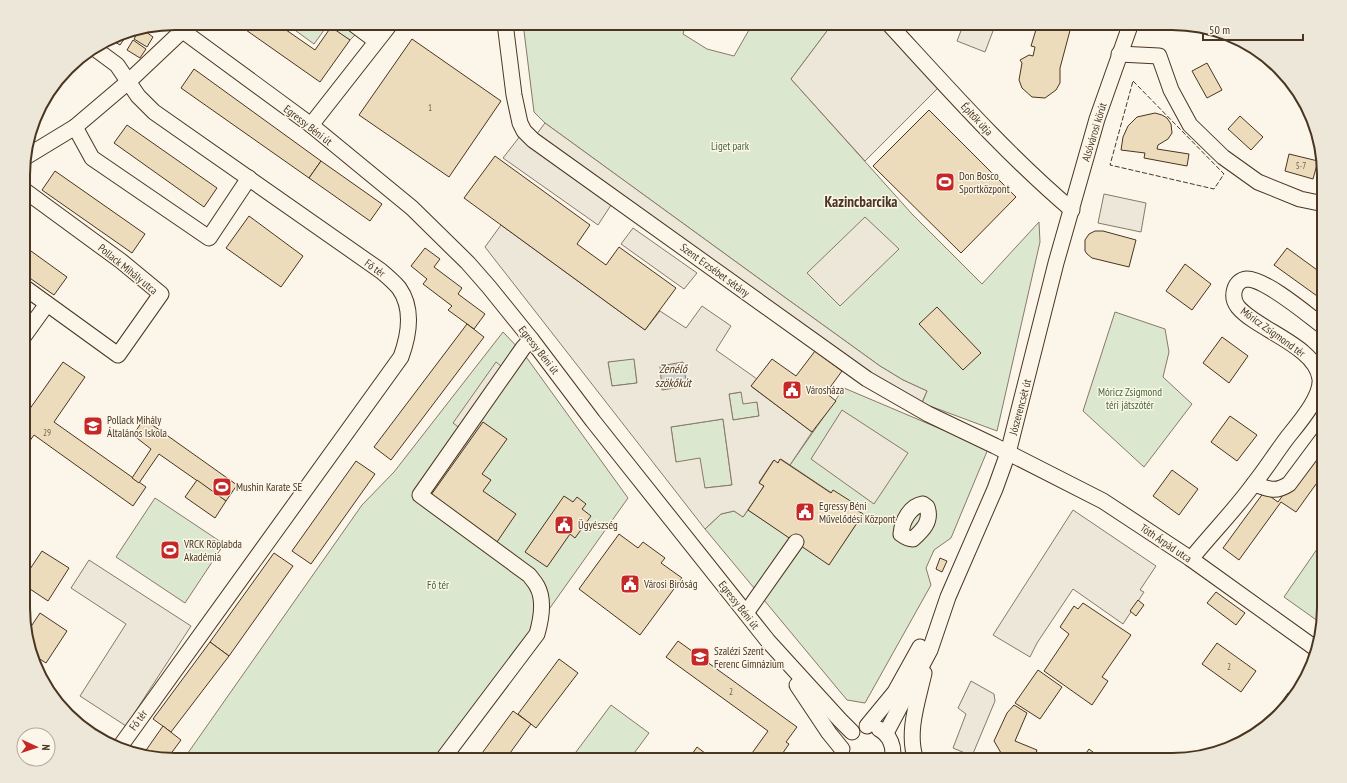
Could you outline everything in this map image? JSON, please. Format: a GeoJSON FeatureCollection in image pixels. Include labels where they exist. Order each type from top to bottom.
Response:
{"type":"FeatureCollection","features":[{"type":"Feature","properties":{"kind":"street"},"geometry":{"type":"LineString","coordinates":[[31,154],[75,128],[128,82],[174,30]]}},
{"type":"Feature","properties":{"kind":"street","name":"Egressy Béni út"},"geometry":{"type":"LineString","coordinates":[[181,30],[311,125],[412,208],[435,230],[489,287],[532,339],[593,421],[768,641],[852,732]]}},
{"type":"Feature","properties":{"kind":"street"},"geometry":{"type":"LineString","coordinates":[[361,30],[376,41]]}},
{"type":"Feature","properties":{"kind":"street"},"geometry":{"type":"LineString","coordinates":[[311,125],[385,30]]}},
{"type":"Feature","properties":{"kind":"street","name":"Szent Erzsébet sétány"},"geometry":{"type":"LineString","coordinates":[[506,30],[514,95],[520,123],[524,131],[533,140],[866,379],[924,411],[1008,453]]}},
{"type":"Feature","properties":{"kind":"street","name":"Építők útja"},"geometry":{"type":"LineString","coordinates":[[894,30],[990,133],[1021,164],[1072,210]]}},
{"type":"Feature","properties":{"kind":"street","name":"Alsóvárosi körút"},"geometry":{"type":"LineString","coordinates":[[1072,210],[1097,119],[1128,30]]}},
{"type":"Feature","properties":{"kind":"street"},"geometry":{"type":"LineString","coordinates":[[75,128],[92,158],[209,238],[249,178],[154,112],[138,96],[117,65],[98,51]]}},
{"type":"Feature","properties":{"kind":"street"},"geometry":{"type":"LineString","coordinates":[[1119,54],[1159,56],[1171,90],[1190,125],[1222,157],[1258,182],[1300,199],[1317,203]]}},
{"type":"Feature","properties":{"kind":"street","name":"Fő tér"},"geometry":{"type":"LineString","coordinates":[[122,743],[401,357],[406,343],[409,322],[408,309],[405,298],[396,284],[381,271],[249,178]]}},
{"type":"Feature","properties":{"kind":"street","name":"Pollack Mihály utca"},"geometry":{"type":"LineString","coordinates":[[30,194],[121,261],[161,294],[118,355],[30,291]]}},
{"type":"Feature","properties":{"kind":"street","name":"Jószerencsét út"},"geometry":{"type":"LineString","coordinates":[[886,733],[930,650],[948,597],[995,489],[1008,453],[1053,275],[1072,210]]}},
{"type":"Feature","properties":{"kind":"street","name":"Móricz Zsigmond tér"},"geometry":{"type":"LineString","coordinates":[[1317,322],[1261,282],[1246,279],[1235,287],[1233,298],[1236,305],[1242,312],[1306,355],[1317,368]]}},
{"type":"Feature","properties":{"kind":"street"},"geometry":{"type":"LineString","coordinates":[[30,328],[47,304]]}},
{"type":"Feature","properties":{"kind":"street"},"geometry":{"type":"LineString","coordinates":[[447,753],[536,634],[540,622],[542,603],[538,587],[529,575],[420,495],[523,348],[532,339]]}},
{"type":"Feature","properties":{"kind":"street","name":"Móricz Zsigmond tér"},"geometry":{"type":"LineString","coordinates":[[1190,559],[1254,484],[1306,413],[1317,394]]}},
{"type":"Feature","properties":{"kind":"street"},"geometry":{"type":"LineString","coordinates":[[1254,484],[1270,490],[1281,489],[1289,484],[1317,446]]}},
{"type":"Feature","properties":{"kind":"street","name":"Tóth Árpád utca"},"geometry":{"type":"LineString","coordinates":[[1008,453],[1103,501],[1190,559],[1312,646]]}},
{"type":"Feature","properties":{"kind":"street"},"geometry":{"type":"LineString","coordinates":[[746,614],[796,542]]}},
{"type":"Feature","properties":{"kind":"street","name":"Jószerencsét út"},"geometry":{"type":"LineString","coordinates":[[867,726],[895,692],[948,597]]}},
{"type":"Feature","properties":{"kind":"street"},"geometry":{"type":"LineString","coordinates":[[768,641],[842,753]]}},
{"type":"Feature","properties":{"kind":"street"},"geometry":{"type":"LineString","coordinates":[[914,753],[912,745],[916,709],[930,650]]}},
{"type":"Feature","properties":{"kind":"street"},"geometry":{"type":"LineString","coordinates":[[843,753],[844,742],[852,732],[859,727],[867,726],[874,727],[886,733],[892,743],[893,753]]}},
{"type":"Feature","properties":{"kind":"green space"},"geometry":{"type":"Polygon","coordinates":[[[295,30],[324,30],[314,44],[295,30]]]}},
{"type":"Feature","properties":{"kind":"green space"},"geometry":{"type":"Polygon","coordinates":[[[334,30],[355,30],[358,32],[350,40],[334,30]]]}},
{"type":"Feature","properties":{"kind":"green space","name":"Liget park"},"geometry":{"type":"Polygon","coordinates":[[[524,30],[684,30],[683,34],[707,49],[734,56],[749,30],[828,30],[791,79],[912,214],[982,284],[1039,222],[1040,242],[997,431],[922,403],[927,391],[903,380],[880,366],[545,123],[534,112],[524,30]]]}},
{"type":"Feature","properties":{"kind":"green space","name":"Móricz Zsigmond téri játszótér"},"geometry":{"type":"Polygon","coordinates":[[[1115,312],[1165,329],[1169,352],[1163,377],[1192,404],[1144,467],[1083,411],[1115,312]]]}},
{"type":"Feature","properties":{"kind":"green space","name":"Fő tér"},"geometry":{"type":"Polygon","coordinates":[[[503,332],[524,354],[628,498],[447,753],[188,753],[362,505],[394,472],[503,332]]]}},
{"type":"Feature","properties":{"kind":"green space"},"geometry":{"type":"Polygon","coordinates":[[[634,358],[637,383],[612,386],[608,362],[634,358]]]}},
{"type":"Feature","properties":{"kind":"green space"},"geometry":{"type":"Polygon","coordinates":[[[844,388],[988,449],[951,538],[934,550],[926,568],[931,585],[865,703],[847,700],[705,529],[721,514],[734,511],[743,517],[748,510],[829,564],[863,514],[790,465],[844,388]]]}},
{"type":"Feature","properties":{"kind":"green space"},"geometry":{"type":"Polygon","coordinates":[[[742,392],[757,402],[759,416],[733,420],[729,394],[742,392]]]}},
{"type":"Feature","properties":{"kind":"green space"},"geometry":{"type":"Polygon","coordinates":[[[723,419],[732,485],[705,488],[676,462],[671,427],[723,419]]]}},
{"type":"Feature","properties":{"kind":"green space","name":"VRCK Röplabda Akadémia"},"geometry":{"type":"Polygon","coordinates":[[[155,498],[224,544],[185,603],[116,557],[155,498]]]}},
{"type":"Feature","properties":{"kind":"green space"},"geometry":{"type":"Polygon","coordinates":[[[1317,549],[1317,620],[1284,597],[1317,549]]]}},
{"type":"Feature","properties":{"kind":"green space"},"geometry":{"type":"Polygon","coordinates":[[[611,705],[649,733],[634,753],[575,753],[611,705]]]}},
{"type":"Feature","properties":{"kind":"shaded area"},"geometry":{"type":"Polygon","coordinates":[[[828,30],[894,30],[943,83],[865,161],[791,79],[828,30]]]}},
{"type":"Feature","properties":{"kind":"shaded area"},"geometry":{"type":"Polygon","coordinates":[[[961,30],[993,30],[985,52],[957,41],[961,30]]]}},
{"type":"Feature","properties":{"kind":"shaded area"},"geometry":{"type":"Polygon","coordinates":[[[545,123],[880,366],[903,380],[927,391],[919,409],[615,199],[598,225],[503,158],[524,131],[533,139],[545,123]]]}},
{"type":"Feature","properties":{"kind":"shaded area"},"geometry":{"type":"Polygon","coordinates":[[[1104,194],[1146,203],[1141,232],[1098,223],[1104,194]]]}},
{"type":"Feature","properties":{"kind":"shaded area"},"geometry":{"type":"Polygon","coordinates":[[[865,217],[899,249],[840,306],[807,273],[865,217]]]}},
{"type":"Feature","properties":{"kind":"shaded area"},"geometry":{"type":"Polygon","coordinates":[[[501,225],[645,330],[660,311],[686,328],[702,306],[731,326],[716,350],[757,379],[752,387],[812,432],[790,465],[781,459],[778,463],[773,461],[759,482],[764,486],[743,517],[734,511],[721,514],[705,529],[485,247],[501,225]],[[634,359],[608,362],[612,386],[637,383],[634,359]],[[741,392],[729,394],[733,420],[759,416],[757,402],[743,404],[741,392]],[[723,419],[671,427],[676,462],[700,458],[705,488],[732,485],[723,419]]]}},
{"type":"Feature","properties":{"kind":"shaded area"},"geometry":{"type":"Polygon","coordinates":[[[633,228],[697,273],[684,289],[621,244],[633,228]]]}},
{"type":"Feature","properties":{"kind":"shaded area"},"geometry":{"type":"Polygon","coordinates":[[[496,362],[507,371],[465,432],[453,423],[496,362]]]}},
{"type":"Feature","properties":{"kind":"shaded area"},"geometry":{"type":"Polygon","coordinates":[[[842,410],[908,453],[874,504],[811,459],[842,410]]]}},
{"type":"Feature","properties":{"kind":"shaded area"},"geometry":{"type":"Polygon","coordinates":[[[1073,510],[1156,566],[1140,590],[1144,592],[1123,624],[1073,589],[1037,643],[1030,657],[993,635],[1073,510]]]}},
{"type":"Feature","properties":{"kind":"shaded area"},"geometry":{"type":"Polygon","coordinates":[[[89,560],[191,626],[126,726],[80,696],[126,624],[71,588],[89,560]]]}},
{"type":"Feature","properties":{"kind":"shaded area"},"geometry":{"type":"Polygon","coordinates":[[[971,681],[994,694],[995,701],[973,753],[965,753],[953,748],[966,714],[958,708],[971,681]]]}},
{"type":"Feature","properties":{"kind":"water","name":"Zenélő szökőkút"},"geometry":{"type":"Polygon","coordinates":[[[683,362],[687,386],[662,390],[660,366],[683,362]]]}},
{"type":"Feature","properties":{"kind":"building"},"geometry":{"type":"Polygon","coordinates":[[[246,30],[286,30],[315,50],[329,30],[335,30],[350,40],[320,82],[246,30]]]}},
{"type":"Feature","properties":{"kind":"building"},"geometry":{"type":"Polygon","coordinates":[[[1036,30],[1070,30],[1060,68],[1060,83],[1056,90],[1045,98],[1032,97],[1022,88],[1019,80],[1022,63],[1020,60],[1029,55],[1033,56],[1035,47],[1031,46],[1036,30]]]}},
{"type":"Feature","properties":{"kind":"building"},"geometry":{"type":"Polygon","coordinates":[[[147,33],[153,37],[147,47],[134,39],[136,35],[147,33]]]}},
{"type":"Feature","properties":{"kind":"building"},"geometry":{"type":"Polygon","coordinates":[[[124,39],[120,45],[116,43],[124,39]]]}},
{"type":"Feature","properties":{"kind":"building"},"geometry":{"type":"Polygon","coordinates":[[[412,39],[501,101],[449,177],[359,115],[412,39]]]}},
{"type":"Feature","properties":{"kind":"building"},"geometry":{"type":"Polygon","coordinates":[[[133,40],[146,49],[140,58],[127,50],[133,40]]]}},
{"type":"Feature","properties":{"kind":"building"},"geometry":{"type":"Polygon","coordinates":[[[1207,63],[1222,90],[1207,98],[1192,71],[1207,63]]]}},
{"type":"Feature","properties":{"kind":"building"},"geometry":{"type":"Polygon","coordinates":[[[194,69],[321,161],[309,178],[181,88],[194,69]]]}},
{"type":"Feature","properties":{"kind":"building","name":"Don Bosco Sportközpont"},"geometry":{"type":"Polygon","coordinates":[[[929,110],[1016,197],[961,253],[873,166],[929,110]]]}},
{"type":"Feature","properties":{"kind":"building"},"geometry":{"type":"Polygon","coordinates":[[[1155,113],[1167,118],[1171,124],[1172,133],[1168,139],[1158,145],[1157,149],[1189,154],[1187,166],[1144,158],[1145,153],[1121,150],[1123,137],[1128,126],[1137,117],[1155,113]]]}},
{"type":"Feature","properties":{"kind":"building"},"geometry":{"type":"Polygon","coordinates":[[[1240,116],[1263,137],[1251,150],[1228,129],[1240,116]]]}},
{"type":"Feature","properties":{"kind":"building"},"geometry":{"type":"Polygon","coordinates":[[[127,125],[217,188],[204,207],[114,143],[127,125]]]}},
{"type":"Feature","properties":{"kind":"building"},"geometry":{"type":"Polygon","coordinates":[[[1289,154],[1317,161],[1317,165],[1313,179],[1285,171],[1289,154]]]}},
{"type":"Feature","properties":{"kind":"building"},"geometry":{"type":"Polygon","coordinates":[[[495,156],[590,225],[577,244],[606,265],[619,247],[676,288],[645,330],[464,198],[495,156]]]}},
{"type":"Feature","properties":{"kind":"building"},"geometry":{"type":"Polygon","coordinates":[[[321,161],[382,204],[370,221],[309,178],[321,161]]]}},
{"type":"Feature","properties":{"kind":"building"},"geometry":{"type":"Polygon","coordinates":[[[55,171],[145,234],[132,253],[42,190],[55,171]]]}},
{"type":"Feature","properties":{"kind":"building"},"geometry":{"type":"Polygon","coordinates":[[[249,216],[303,256],[281,287],[226,248],[249,216]]]}},
{"type":"Feature","properties":{"kind":"building"},"geometry":{"type":"Polygon","coordinates":[[[1095,231],[1103,231],[1136,240],[1129,267],[1092,258],[1087,254],[1085,251],[1085,240],[1089,234],[1095,231]]]}},
{"type":"Feature","properties":{"kind":"building"},"geometry":{"type":"Polygon","coordinates":[[[425,248],[440,259],[434,267],[462,288],[458,294],[485,314],[474,329],[448,310],[452,306],[423,284],[427,279],[411,266],[425,248]]]}},
{"type":"Feature","properties":{"kind":"building"},"geometry":{"type":"Polygon","coordinates":[[[1287,248],[1317,270],[1317,296],[1274,265],[1287,248]]]}},
{"type":"Feature","properties":{"kind":"building"},"geometry":{"type":"Polygon","coordinates":[[[30,250],[67,277],[54,295],[30,278],[30,250]]]}},
{"type":"Feature","properties":{"kind":"building"},"geometry":{"type":"Polygon","coordinates":[[[1185,264],[1211,284],[1192,310],[1166,291],[1185,264]]]}},
{"type":"Feature","properties":{"kind":"building"},"geometry":{"type":"Polygon","coordinates":[[[937,307],[981,353],[963,370],[919,324],[937,307]]]}},
{"type":"Feature","properties":{"kind":"building"},"geometry":{"type":"Polygon","coordinates":[[[467,324],[484,337],[391,460],[374,447],[467,324]]]}},
{"type":"Feature","properties":{"kind":"building"},"geometry":{"type":"Polygon","coordinates":[[[1222,337],[1248,356],[1229,383],[1203,363],[1222,337]]]}},
{"type":"Feature","properties":{"kind":"building","name":"Városháza"},"geometry":{"type":"Polygon","coordinates":[[[815,351],[842,371],[826,393],[836,401],[812,432],[751,386],[772,359],[796,376],[815,351]]]}},
{"type":"Feature","properties":{"kind":"building"},"geometry":{"type":"Polygon","coordinates":[[[63,362],[85,377],[54,422],[146,487],[133,506],[34,435],[30,441],[30,409],[63,362]]]}},
{"type":"Feature","properties":{"kind":"building"},"geometry":{"type":"Polygon","coordinates":[[[1230,416],[1257,435],[1237,461],[1211,442],[1230,416]]]}},
{"type":"Feature","properties":{"kind":"building"},"geometry":{"type":"Polygon","coordinates":[[[144,419],[237,485],[226,501],[159,454],[139,483],[132,478],[151,449],[133,435],[144,419]]]}},
{"type":"Feature","properties":{"kind":"building"},"geometry":{"type":"Polygon","coordinates":[[[483,422],[507,439],[482,474],[491,480],[483,491],[516,514],[497,542],[431,495],[483,422]]]}},
{"type":"Feature","properties":{"kind":"building"},"geometry":{"type":"Polygon","coordinates":[[[1317,448],[1317,483],[1296,512],[1281,502],[1239,560],[1223,548],[1264,492],[1278,502],[1317,448]]]}},
{"type":"Feature","properties":{"kind":"building","name":"Egressy Béni Művelődési Központ"},"geometry":{"type":"Polygon","coordinates":[[[780,459],[831,493],[833,490],[852,502],[850,506],[863,514],[829,565],[748,510],[764,486],[759,483],[774,460],[778,463],[780,459]]]}},
{"type":"Feature","properties":{"kind":"building"},"geometry":{"type":"Polygon","coordinates":[[[356,461],[375,474],[311,564],[292,551],[356,461]]]}},
{"type":"Feature","properties":{"kind":"building"},"geometry":{"type":"Polygon","coordinates":[[[1172,470],[1198,489],[1179,515],[1153,496],[1172,470]]]}},
{"type":"Feature","properties":{"kind":"building"},"geometry":{"type":"Polygon","coordinates":[[[197,480],[226,501],[215,518],[185,497],[197,480]]]}},
{"type":"Feature","properties":{"kind":"building","name":"Ügyészség"},"geometry":{"type":"Polygon","coordinates":[[[564,496],[573,502],[577,497],[586,504],[582,509],[591,516],[575,538],[570,534],[547,567],[525,552],[564,496]]]}},
{"type":"Feature","properties":{"kind":"building","name":"Városi Biróság"},"geometry":{"type":"Polygon","coordinates":[[[619,534],[638,548],[643,542],[665,558],[661,563],[682,578],[640,635],[579,589],[619,534]]]}},
{"type":"Feature","properties":{"kind":"building"},"geometry":{"type":"Polygon","coordinates":[[[42,551],[69,568],[48,601],[30,589],[30,569],[42,551]]]}},
{"type":"Feature","properties":{"kind":"building"},"geometry":{"type":"Polygon","coordinates":[[[274,553],[293,566],[229,656],[210,642],[274,553]]]}},
{"type":"Feature","properties":{"kind":"building"},"geometry":{"type":"Polygon","coordinates":[[[940,558],[947,561],[942,572],[936,569],[940,558]]]}},
{"type":"Feature","properties":{"kind":"building"},"geometry":{"type":"Polygon","coordinates":[[[1216,592],[1245,613],[1236,625],[1207,603],[1216,592]]]}},
{"type":"Feature","properties":{"kind":"building"},"geometry":{"type":"Polygon","coordinates":[[[1138,600],[1144,605],[1136,616],[1130,611],[1138,600]]]}},
{"type":"Feature","properties":{"kind":"building"},"geometry":{"type":"Polygon","coordinates":[[[1083,603],[1131,635],[1102,677],[1108,681],[1092,705],[1044,671],[1069,634],[1060,627],[1074,606],[1078,609],[1083,603]]]}},
{"type":"Feature","properties":{"kind":"building"},"geometry":{"type":"Polygon","coordinates":[[[40,613],[67,631],[46,663],[39,659],[31,627],[40,613]]]}},
{"type":"Feature","properties":{"kind":"building"},"geometry":{"type":"Polygon","coordinates":[[[678,641],[797,727],[786,742],[789,744],[783,753],[752,753],[768,731],[666,657],[678,641]]]}},
{"type":"Feature","properties":{"kind":"building"},"geometry":{"type":"Polygon","coordinates":[[[210,642],[229,656],[171,732],[153,719],[210,642]]]}},
{"type":"Feature","properties":{"kind":"building"},"geometry":{"type":"Polygon","coordinates":[[[1217,643],[1256,671],[1241,692],[1202,664],[1217,643]]]}},
{"type":"Feature","properties":{"kind":"building"},"geometry":{"type":"Polygon","coordinates":[[[559,659],[578,673],[536,728],[518,714],[559,659]]]}},
{"type":"Feature","properties":{"kind":"building"},"geometry":{"type":"Polygon","coordinates":[[[1038,670],[1062,687],[1040,719],[1015,703],[1038,670]]]}},
{"type":"Feature","properties":{"kind":"building"},"geometry":{"type":"Polygon","coordinates":[[[1288,693],[1289,694],[1281,704],[1275,711],[1288,693]]]}},
{"type":"Feature","properties":{"kind":"building"},"geometry":{"type":"Polygon","coordinates":[[[1014,705],[1027,713],[1015,741],[1037,750],[1036,753],[1001,753],[994,741],[1007,713],[1014,705]]]}},
{"type":"Feature","properties":{"kind":"building"},"geometry":{"type":"Polygon","coordinates":[[[513,711],[531,724],[510,753],[482,753],[513,711]]]}},
{"type":"Feature","properties":{"kind":"building"},"geometry":{"type":"Polygon","coordinates":[[[163,726],[181,740],[171,753],[146,750],[163,726]]]}},
{"type":"Feature","properties":{"kind":"building"},"geometry":{"type":"Polygon","coordinates":[[[697,747],[705,753],[693,753],[697,747]]]}},
{"type":"Feature","properties":{"kind":"building"},"geometry":{"type":"Polygon","coordinates":[[[1089,749],[1094,753],[1086,753],[1089,749]]]}},
{"type":"Feature","properties":{"kind":"fence"},"geometry":{"type":"LineString","coordinates":[[1133,81],[1224,174],[1214,189],[1110,165],[1133,81]]}},
{"type":"Feature","properties":{"kind":"place","name":"Don Bosco Sportközpont"},"geometry":{"type":"Point","coordinates":[945,182]}},
{"type":"Feature","properties":{"kind":"place","name":"Városháza"},"geometry":{"type":"Point","coordinates":[792,390]}},
{"type":"Feature","properties":{"kind":"place","name":"Pollack Mihály Általános Iskola"},"geometry":{"type":"Point","coordinates":[93,426]}},
{"type":"Feature","properties":{"kind":"place","name":"Mushin Karate SE"},"geometry":{"type":"Point","coordinates":[222,487]}},
{"type":"Feature","properties":{"kind":"place","name":"Egressy Béni Művelődési Központ"},"geometry":{"type":"Point","coordinates":[805,512]}},
{"type":"Feature","properties":{"kind":"place","name":"Ügyészség"},"geometry":{"type":"Point","coordinates":[564,525]}},
{"type":"Feature","properties":{"kind":"place","name":"VRCK Röplabda Akadémia"},"geometry":{"type":"Point","coordinates":[170,550]}},
{"type":"Feature","properties":{"kind":"place","name":"Városi Biróság"},"geometry":{"type":"Point","coordinates":[630,584]}},
{"type":"Feature","properties":{"kind":"place","name":"Szalézi Szent Ferenc Gimnázium"},"geometry":{"type":"Point","coordinates":[700,657]}},
{"type":"Feature","properties":{"kind":"district","name":"Kazincbarcika"},"geometry":{"type":"Point","coordinates":[861,202]}}]}
